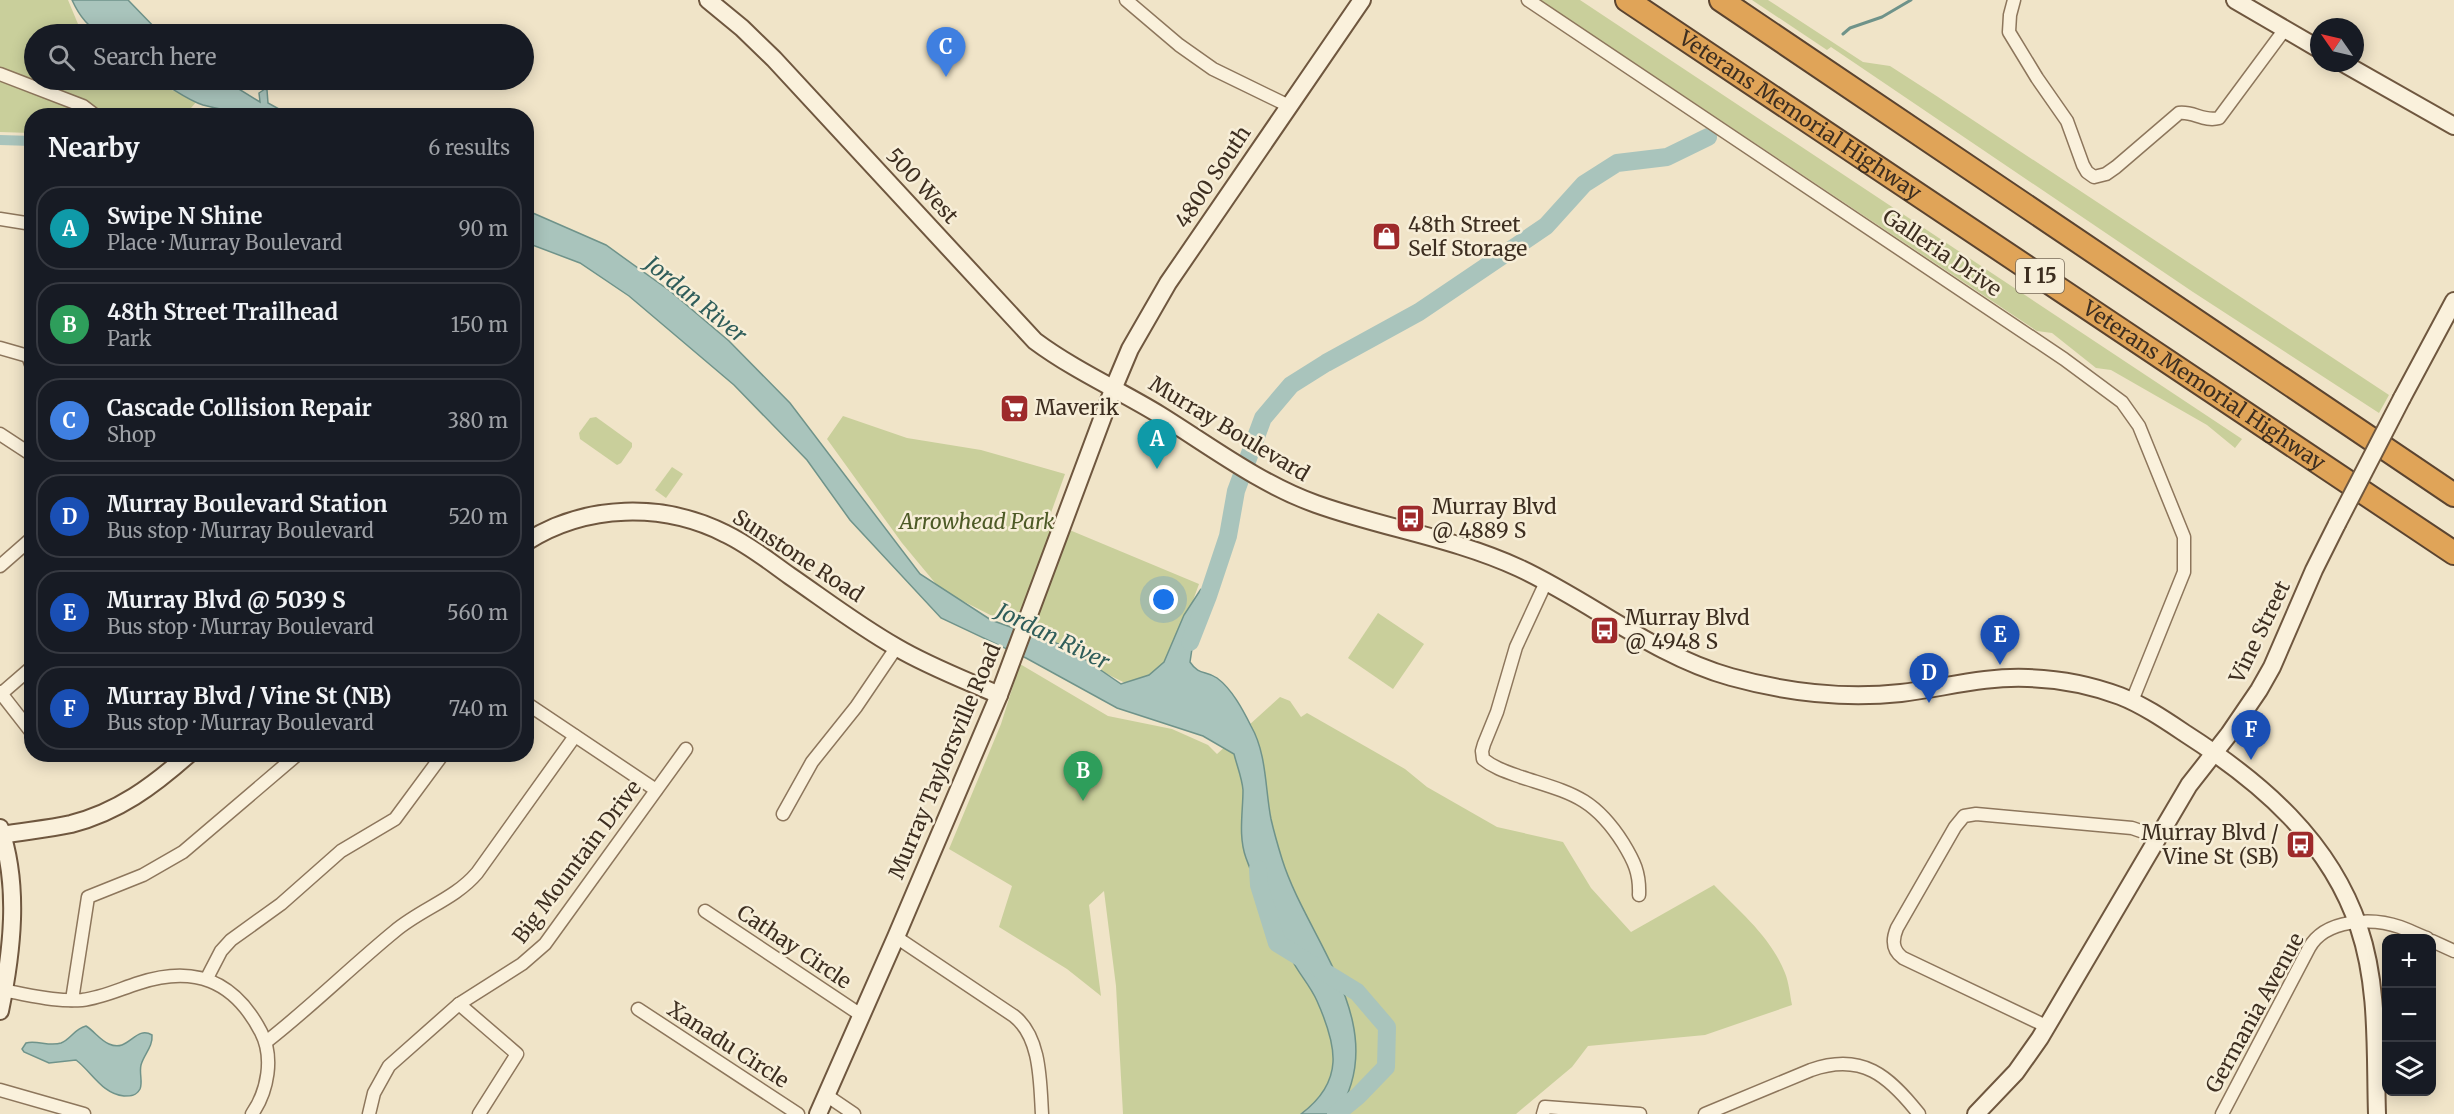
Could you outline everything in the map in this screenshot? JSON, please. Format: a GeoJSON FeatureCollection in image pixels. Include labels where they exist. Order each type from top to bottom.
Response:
{"type":"FeatureCollection","features":[{"type":"Feature","properties":{"kind":"highway","name":"Veterans Memorial Highway"},"geometry":{"type":"LineString","coordinates":[[1627,0],[2454,553]]}},
{"type":"Feature","properties":{"kind":"highway","name":"I 15"},"geometry":{"type":"LineString","coordinates":[[1721,0],[2454,495]]}},
{"type":"Feature","properties":{"kind":"highway"},"geometry":{"type":"LineString","coordinates":[[2408,463],[2454,475]]}},
{"type":"Feature","properties":{"kind":"street","name":"500 West"},"geometry":{"type":"LineString","coordinates":[[708,0],[774,59],[1035,341],[1072,366],[1113,387]]}},
{"type":"Feature","properties":{"kind":"street"},"geometry":{"type":"LineString","coordinates":[[1126,0],[1179,45],[1212,69],[1289,106]]}},
{"type":"Feature","properties":{"kind":"street","name":"4800 South"},"geometry":{"type":"LineString","coordinates":[[1113,387],[1130,349],[1168,283],[1362,0]]}},
{"type":"Feature","properties":{"kind":"street","name":"Galleria Drive"},"geometry":{"type":"LineString","coordinates":[[1528,0],[2064,359],[2121,402],[2139,426],[2184,537],[2186,555],[2184,572],[2132,701]]}},
{"type":"Feature","properties":{"kind":"street"},"geometry":{"type":"LineString","coordinates":[[2014,0],[2009,32],[2067,121],[2083,165],[2094,177],[2106,174],[2116,167],[2179,113],[2183,112],[2205,120],[2219,118],[2285,29]]}},
{"type":"Feature","properties":{"kind":"street"},"geometry":{"type":"LineString","coordinates":[[2235,0],[2310,44]]}},
{"type":"Feature","properties":{"kind":"street"},"geometry":{"type":"LineString","coordinates":[[2359,72],[2454,126]]}},
{"type":"Feature","properties":{"kind":"street"},"geometry":{"type":"LineString","coordinates":[[0,74],[24,83]]}},
{"type":"Feature","properties":{"kind":"street"},"geometry":{"type":"LineString","coordinates":[[42,90],[86,108]]}},
{"type":"Feature","properties":{"kind":"street"},"geometry":{"type":"LineString","coordinates":[[0,219],[24,223]]}},
{"type":"Feature","properties":{"kind":"street","name":"Vine Street"},"geometry":{"type":"LineString","coordinates":[[1979,1113],[2016,1072],[2048,1028],[2189,785],[2259,690],[2337,524],[2454,301]]}},
{"type":"Feature","properties":{"kind":"street"},"geometry":{"type":"LineString","coordinates":[[0,348],[24,356]]}},
{"type":"Feature","properties":{"kind":"street","name":"Murray Boulevard"},"geometry":{"type":"LineString","coordinates":[[1113,387],[1291,494],[1316,504],[1440,539],[1514,566],[1546,582],[1655,647],[1699,666],[1767,686],[1843,695],[1895,693],[1999,678],[2029,678],[2091,687],[2132,701],[2160,717],[2214,753],[2260,788],[2300,826],[2326,860],[2358,923],[2371,975],[2377,1114]]}},
{"type":"Feature","properties":{"kind":"street","name":"Murray Taylorsville Road"},"geometry":{"type":"LineString","coordinates":[[818,1114],[896,938],[999,694],[1113,387]]}},
{"type":"Feature","properties":{"kind":"street"},"geometry":{"type":"LineString","coordinates":[[0,434],[24,450]]}},
{"type":"Feature","properties":{"kind":"street","name":"Sunstone Road"},"geometry":{"type":"LineString","coordinates":[[534,538],[565,523],[600,514],[641,511],[685,518],[725,533],[751,549],[896,648],[999,694]]}},
{"type":"Feature","properties":{"kind":"street"},"geometry":{"type":"LineString","coordinates":[[0,566],[24,545]]}},
{"type":"Feature","properties":{"kind":"street"},"geometry":{"type":"LineString","coordinates":[[1546,582],[1516,647],[1497,712],[1484,744],[1483,759],[1498,769],[1574,795],[1594,807],[1610,822],[1637,866],[1640,880],[1639,895]]}},
{"type":"Feature","properties":{"kind":"street"},"geometry":{"type":"LineString","coordinates":[[783,814],[812,762],[856,707],[896,648]]}},
{"type":"Feature","properties":{"kind":"street"},"geometry":{"type":"LineString","coordinates":[[24,673],[1,692],[24,722]]}},
{"type":"Feature","properties":{"kind":"street"},"geometry":{"type":"LineString","coordinates":[[534,708],[656,790]]}},
{"type":"Feature","properties":{"kind":"street"},"geometry":{"type":"LineString","coordinates":[[266,1042],[395,930],[430,906],[464,888],[575,736]]}},
{"type":"Feature","properties":{"kind":"street","name":"Big Mountain Drive"},"geometry":{"type":"LineString","coordinates":[[369,1114],[374,1093],[389,1066],[459,1004],[522,964],[544,944],[686,749]]}},
{"type":"Feature","properties":{"kind":"street"},"geometry":{"type":"LineString","coordinates":[[0,1011],[11,934],[12,902],[11,874],[1,832],[68,824],[104,813],[141,794],[179,762]]}},
{"type":"Feature","properties":{"kind":"street"},"geometry":{"type":"LineString","coordinates":[[72,1000],[88,897],[143,875],[183,852],[289,762]]}},
{"type":"Feature","properties":{"kind":"street"},"geometry":{"type":"LineString","coordinates":[[207,978],[221,951],[231,940],[281,904],[340,852],[395,819],[437,762]]}},
{"type":"Feature","properties":{"kind":"street"},"geometry":{"type":"LineString","coordinates":[[2048,1028],[1909,961],[1897,952],[1893,941],[1897,928],[1955,827],[1964,816],[1976,814],[2132,828],[2158,837]]}},
{"type":"Feature","properties":{"kind":"street","name":"Cathay Circle"},"geometry":{"type":"LineString","coordinates":[[705,911],[861,1015]]}},
{"type":"Feature","properties":{"kind":"street","name":"Germania Avenue"},"geometry":{"type":"LineString","coordinates":[[2222,1114],[2315,939],[2337,924],[2392,925],[2414,934]]}},
{"type":"Feature","properties":{"kind":"street"},"geometry":{"type":"LineString","coordinates":[[896,938],[1014,1016],[1027,1028],[1035,1057],[1042,1114]]}},
{"type":"Feature","properties":{"kind":"street"},"geometry":{"type":"LineString","coordinates":[[2436,943],[2454,951]]}},
{"type":"Feature","properties":{"kind":"street"},"geometry":{"type":"LineString","coordinates":[[2,991],[72,1000],[94,998],[163,976],[207,978],[231,992],[242,1002],[266,1042],[267,1074],[258,1111]]}},
{"type":"Feature","properties":{"kind":"street"},"geometry":{"type":"LineString","coordinates":[[459,1004],[517,1054],[478,1114]]}},
{"type":"Feature","properties":{"kind":"street","name":"Xanadu Circle"},"geometry":{"type":"LineString","coordinates":[[638,1009],[798,1114]]}},
{"type":"Feature","properties":{"kind":"street"},"geometry":{"type":"LineString","coordinates":[[1705,1114],[1811,1070],[1826,1065],[1847,1064],[1868,1068],[1882,1075],[1901,1091],[1918,1114]]}},
{"type":"Feature","properties":{"kind":"street"},"geometry":{"type":"LineString","coordinates":[[0,1090],[46,1109],[84,1114]]}},
{"type":"Feature","properties":{"kind":"street"},"geometry":{"type":"LineString","coordinates":[[826,1095],[854,1114]]}},
{"type":"Feature","properties":{"kind":"street"},"geometry":{"type":"LineString","coordinates":[[1543,1114],[1545,1107],[1640,1114]]}},
{"type":"Feature","properties":{"kind":"green space"},"geometry":{"type":"Polygon","coordinates":[[[0,0],[68,0],[78,24],[24,24],[24,90],[172,90],[197,101],[191,108],[24,108],[24,133],[0,132],[0,0]]]}},
{"type":"Feature","properties":{"kind":"green space"},"geometry":{"type":"Polygon","coordinates":[[[1540,0],[1580,0],[2242,439],[2235,448],[2207,425],[2111,370],[2096,368],[2052,333],[2037,331],[1540,0]]]}},
{"type":"Feature","properties":{"kind":"green space"},"geometry":{"type":"Polygon","coordinates":[[[1752,0],[1768,0],[1863,62],[1890,66],[1935,95],[2389,395],[2379,413],[2193,292],[1831,47],[1827,50],[1752,0]]]}},
{"type":"Feature","properties":{"kind":"green space","name":"Arrowhead Park"},"geometry":{"type":"Polygon","coordinates":[[[843,416],[907,438],[981,450],[1065,474],[1048,521],[1199,584],[1175,650],[1156,673],[1125,683],[941,590],[902,543],[827,439],[843,416]]]}},
{"type":"Feature","properties":{"kind":"green space"},"geometry":{"type":"Polygon","coordinates":[[[596,417],[632,443],[632,447],[617,465],[580,439],[579,433],[590,418],[596,417]]]}},
{"type":"Feature","properties":{"kind":"green space"},"geometry":{"type":"Polygon","coordinates":[[[672,467],[683,474],[666,498],[655,490],[672,467]]]}},
{"type":"Feature","properties":{"kind":"green space"},"geometry":{"type":"Polygon","coordinates":[[[1378,613],[1424,644],[1393,689],[1348,658],[1378,613]]]}},
{"type":"Feature","properties":{"kind":"green space"},"geometry":{"type":"Polygon","coordinates":[[[1020,664],[1108,716],[1172,729],[1208,745],[1217,754],[1280,697],[1290,701],[1301,717],[1307,713],[1405,769],[1427,787],[1497,827],[1563,842],[1591,888],[1631,932],[1714,885],[1772,948],[1786,977],[1792,1005],[1705,1035],[1588,1046],[1572,1067],[1516,1114],[1123,1114],[1116,986],[1104,891],[1089,905],[1101,996],[1067,969],[999,927],[1012,886],[949,849],[1001,724],[1020,664]]]}},
{"type":"Feature","properties":{"kind":"water"},"geometry":{"type":"Polygon","coordinates":[[[72,0],[128,0],[151,24],[88,24],[72,0]]]}},
{"type":"Feature","properties":{"kind":"water"},"geometry":{"type":"Polygon","coordinates":[[[174,90],[240,90],[260,102],[259,93],[267,90],[268,103],[277,108],[216,108],[191,100],[174,90]]]}},
{"type":"Feature","properties":{"kind":"water"},"geometry":{"type":"Polygon","coordinates":[[[534,214],[606,245],[670,291],[729,341],[790,403],[920,574],[991,620],[1067,647],[1121,684],[1149,675],[1164,662],[1184,615],[1201,589],[1190,662],[1196,669],[1213,676],[1228,688],[1241,707],[1256,737],[1263,760],[1271,819],[1282,859],[1294,890],[1340,984],[1351,1016],[1356,1048],[1352,1081],[1337,1114],[1301,1114],[1325,1089],[1331,1076],[1332,1048],[1324,1017],[1317,1001],[1285,946],[1246,858],[1242,833],[1243,790],[1234,754],[1203,736],[1117,708],[1026,658],[941,618],[850,520],[807,460],[734,385],[629,296],[580,263],[534,246],[534,214]]]}},
{"type":"Feature","properties":{"kind":"water"},"geometry":{"type":"Polygon","coordinates":[[[86,1026],[109,1044],[116,1046],[122,1045],[141,1033],[152,1035],[151,1043],[141,1065],[141,1086],[137,1093],[124,1096],[109,1091],[76,1060],[49,1063],[22,1049],[26,1043],[30,1042],[61,1043],[78,1029],[86,1026]]]}},
{"type":"Feature","properties":{"kind":"waterway"},"geometry":{"type":"LineString","coordinates":[[1843,34],[1850,28],[1882,17],[1911,0]]}},
{"type":"Feature","properties":{"kind":"waterway"},"geometry":{"type":"LineString","coordinates":[[1190,642],[1228,536],[1236,491],[1263,418],[1291,385],[1419,312],[1524,241],[1546,226],[1584,184],[1617,163],[1667,157],[1708,137]]}},
{"type":"Feature","properties":{"kind":"waterway"},"geometry":{"type":"LineString","coordinates":[[0,140],[24,141]]}},
{"type":"Feature","properties":{"kind":"waterway","name":"Jordan River"},"geometry":{"type":"LineString","coordinates":[[1258,869],[1259,885],[1277,943],[1357,992],[1387,1027],[1386,1067],[1358,1096],[1336,1114]]}},
{"type":"Feature","properties":{"kind":"place","name":"Cascade Collision Repair"},"geometry":{"type":"Point","coordinates":[946,77]}},
{"type":"Feature","properties":{"kind":"place","name":"48th Street Self Storage"},"geometry":{"type":"Point","coordinates":[1387,237]}},
{"type":"Feature","properties":{"kind":"place","name":"Maverik"},"geometry":{"type":"Point","coordinates":[1014,408]}},
{"type":"Feature","properties":{"kind":"place","name":"Swipe N Shine"},"geometry":{"type":"Point","coordinates":[1157,469]}},
{"type":"Feature","properties":{"kind":"place","name":"Murray Blvd @ 4889 S"},"geometry":{"type":"Point","coordinates":[1411,519]}},
{"type":"Feature","properties":{"kind":"place","name":"Murray Blvd @ 4948 S"},"geometry":{"type":"Point","coordinates":[1604,630]}},
{"type":"Feature","properties":{"kind":"place","name":"Murray Blvd @ 5039 S"},"geometry":{"type":"Point","coordinates":[2000,665]}},
{"type":"Feature","properties":{"kind":"place","name":"Murray Boulevard Station"},"geometry":{"type":"Point","coordinates":[1929,703]}},
{"type":"Feature","properties":{"kind":"place","name":"Murray Blvd / Vine St (NB)"},"geometry":{"type":"Point","coordinates":[2251,760]}},
{"type":"Feature","properties":{"kind":"place","name":"48th Street Trailhead"},"geometry":{"type":"Point","coordinates":[1083,801]}},
{"type":"Feature","properties":{"kind":"place","name":"Murray Blvd / Vine St (SB)"},"geometry":{"type":"Point","coordinates":[2300,845]}}]}
